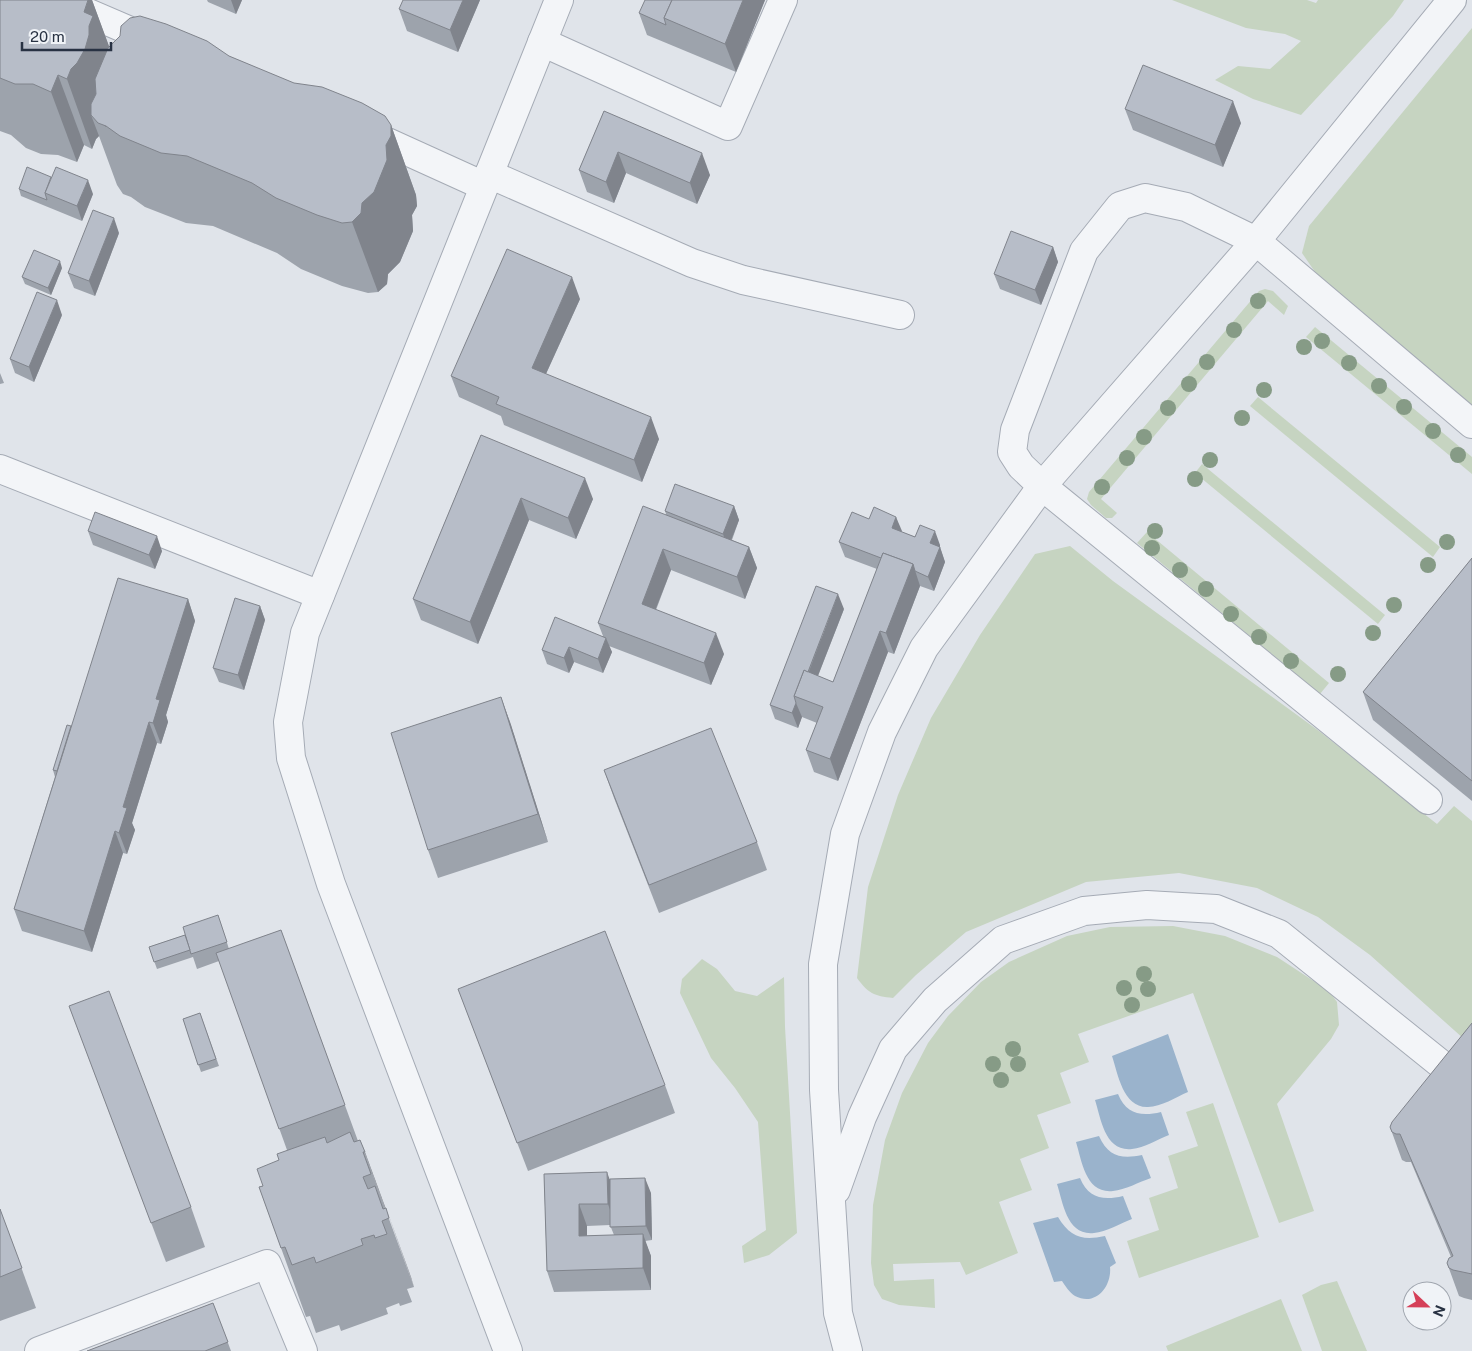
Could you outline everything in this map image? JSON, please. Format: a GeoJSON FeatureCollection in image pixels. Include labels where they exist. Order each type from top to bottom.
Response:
{"type":"FeatureCollection","features":[{"type":"Feature","properties":{"kind":"street"},"geometry":{"type":"LineString","coordinates":[[508,1351],[331,884],[291,758],[288,722],[305,633],[559,0]]}},
{"type":"Feature","properties":{"kind":"street"},"geometry":{"type":"LineString","coordinates":[[542,42],[728,126],[783,0]]}},
{"type":"Feature","properties":{"kind":"street"},"geometry":{"type":"LineString","coordinates":[[848,1351],[838,1313],[824,1090],[823,964],[845,834],[882,732],[924,648],[1042,486],[1256,241],[1452,0]]}},
{"type":"Feature","properties":{"kind":"street"},"geometry":{"type":"LineString","coordinates":[[70,2],[175,50]]}},
{"type":"Feature","properties":{"kind":"street"},"geometry":{"type":"LineString","coordinates":[[339,120],[692,264],[743,280],[900,314]]}},
{"type":"Feature","properties":{"kind":"street"},"geometry":{"type":"LineString","coordinates":[[1428,800],[1042,486],[1021,466],[1012,452],[1015,430],[1084,250],[1120,206],[1145,198],[1186,207],[1256,241],[1472,424]]}},
{"type":"Feature","properties":{"kind":"street"},"geometry":{"type":"LineString","coordinates":[[0,469],[320,595]]}},
{"type":"Feature","properties":{"kind":"street"},"geometry":{"type":"LineString","coordinates":[[832,1201],[862,1117],[893,1049],[935,1000],[1003,940],[1084,911],[1147,905],[1216,910],[1279,934],[1452,1073]]}},
{"type":"Feature","properties":{"kind":"street"},"geometry":{"type":"LineString","coordinates":[[39,1351],[267,1264],[303,1351]]}},
{"type":"Feature","properties":{"kind":"green space"},"geometry":{"type":"Polygon","coordinates":[[[1172,0],[1307,0],[1316,3],[1318,0],[1404,0],[1393,16],[1301,115],[1253,99],[1215,80],[1238,66],[1270,69],[1301,41],[1285,34],[1246,28],[1172,0]]]}},
{"type":"Feature","properties":{"kind":"green space"},"geometry":{"type":"Polygon","coordinates":[[[1472,28],[1472,406],[1322,282],[1302,253],[1309,226],[1472,28]]]}},
{"type":"Feature","properties":{"kind":"green space"},"geometry":{"type":"Polygon","coordinates":[[[1265,289],[1273,291],[1288,306],[1284,315],[1268,301],[1101,499],[1117,513],[1112,518],[1106,518],[1087,499],[1089,492],[1259,291],[1265,289]]]}},
{"type":"Feature","properties":{"kind":"green space"},"geometry":{"type":"Polygon","coordinates":[[[1315,327],[1472,457],[1472,474],[1306,337],[1315,327]]]}},
{"type":"Feature","properties":{"kind":"green space"},"geometry":{"type":"Polygon","coordinates":[[[1258,397],[1440,547],[1433,557],[1250,406],[1258,397]]]}},
{"type":"Feature","properties":{"kind":"green space"},"geometry":{"type":"Polygon","coordinates":[[[1202,464],[1385,615],[1378,624],[1195,473],[1202,464]]]}},
{"type":"Feature","properties":{"kind":"green space"},"geometry":{"type":"Polygon","coordinates":[[[1147,532],[1329,683],[1320,694],[1137,543],[1147,532]]]}},
{"type":"Feature","properties":{"kind":"green space"},"geometry":{"type":"Polygon","coordinates":[[[1070,546],[1113,581],[1319,731],[1437,824],[1454,806],[1472,821],[1472,1029],[1464,1039],[1370,955],[1318,917],[1257,888],[1179,873],[1086,882],[966,932],[916,975],[893,998],[872,993],[857,978],[868,887],[898,795],[931,718],[980,635],[1035,554],[1070,546]]]}},
{"type":"Feature","properties":{"kind":"green space"},"geometry":{"type":"Polygon","coordinates":[[[1173,926],[1225,936],[1277,957],[1329,991],[1337,1002],[1339,1025],[1331,1039],[1277,1104],[1314,1211],[1279,1223],[1193,993],[1078,1034],[1089,1062],[1060,1073],[1071,1103],[1037,1115],[1049,1148],[1020,1159],[1032,1190],[999,1202],[1018,1253],[966,1275],[960,1262],[893,1264],[894,1281],[934,1279],[935,1308],[899,1305],[882,1299],[874,1285],[871,1263],[873,1205],[885,1140],[902,1093],[928,1043],[948,1016],[981,982],[1009,962],[1067,936],[1110,927],[1173,926]]]}},
{"type":"Feature","properties":{"kind":"green space"},"geometry":{"type":"Polygon","coordinates":[[[702,959],[717,969],[735,991],[757,996],[784,977],[785,1027],[797,1233],[769,1255],[744,1263],[742,1246],[766,1230],[758,1122],[735,1088],[711,1058],[680,993],[682,979],[702,959]]]}},
{"type":"Feature","properties":{"kind":"green space"},"geometry":{"type":"Polygon","coordinates":[[[1213,1103],[1259,1237],[1139,1278],[1127,1241],[1159,1230],[1149,1198],[1178,1188],[1168,1156],[1198,1146],[1186,1112],[1213,1103]]]}},
{"type":"Feature","properties":{"kind":"green space"},"geometry":{"type":"Polygon","coordinates":[[[1337,1281],[1367,1351],[1322,1351],[1302,1295],[1321,1285],[1337,1281]]]}},
{"type":"Feature","properties":{"kind":"green space"},"geometry":{"type":"Polygon","coordinates":[[[1281,1299],[1302,1351],[1168,1351],[1166,1346],[1281,1299]]]}},
{"type":"Feature","properties":{"kind":"water"},"geometry":{"type":"Polygon","coordinates":[[[1168,1034],[1188,1092],[1158,1105],[1140,1106],[1127,1096],[1123,1089],[1112,1056],[1168,1034]]]}},
{"type":"Feature","properties":{"kind":"water"},"geometry":{"type":"Polygon","coordinates":[[[1118,1094],[1121,1101],[1130,1110],[1141,1114],[1161,1112],[1169,1135],[1132,1149],[1123,1149],[1116,1145],[1110,1140],[1102,1125],[1095,1100],[1118,1094]]]}},
{"type":"Feature","properties":{"kind":"water"},"geometry":{"type":"Polygon","coordinates":[[[1099,1136],[1107,1148],[1116,1155],[1128,1157],[1142,1155],[1151,1178],[1127,1188],[1113,1191],[1104,1191],[1097,1187],[1091,1182],[1083,1167],[1076,1142],[1099,1136]]]}},
{"type":"Feature","properties":{"kind":"water"},"geometry":{"type":"Polygon","coordinates":[[[1080,1178],[1083,1185],[1092,1194],[1103,1198],[1123,1196],[1132,1219],[1094,1233],[1085,1233],[1078,1229],[1072,1224],[1064,1209],[1057,1184],[1080,1178]]]}},
{"type":"Feature","properties":{"kind":"water"},"geometry":{"type":"Polygon","coordinates":[[[1058,1217],[1067,1229],[1077,1236],[1090,1238],[1105,1236],[1116,1263],[1110,1267],[1108,1281],[1101,1293],[1096,1297],[1083,1299],[1075,1296],[1062,1281],[1054,1282],[1033,1223],[1058,1217]]]}},
{"type":"Feature","properties":{"kind":"building"},"geometry":{"type":"Polygon","coordinates":[[[0,0],[88,0],[84,12],[93,16],[89,26],[89,35],[85,49],[71,69],[67,79],[58,75],[51,92],[33,84],[15,84],[0,78],[0,0]]]}},
{"type":"Feature","properties":{"kind":"building"},"geometry":{"type":"Polygon","coordinates":[[[403,0],[463,0],[450,30],[399,9],[403,0]]]}},
{"type":"Feature","properties":{"kind":"building"},"geometry":{"type":"Polygon","coordinates":[[[645,0],[672,0],[664,18],[666,25],[639,13],[645,0]]]}},
{"type":"Feature","properties":{"kind":"building"},"geometry":{"type":"Polygon","coordinates":[[[672,0],[743,0],[725,44],[664,18],[672,0]]]}},
{"type":"Feature","properties":{"kind":"building"},"geometry":{"type":"Polygon","coordinates":[[[140,16],[166,24],[207,41],[229,56],[294,83],[322,87],[362,103],[385,116],[391,125],[391,136],[386,145],[387,160],[374,192],[362,203],[361,213],[352,222],[342,223],[317,215],[276,198],[252,183],[187,156],[161,153],[120,136],[98,123],[91,115],[91,104],[96,94],[95,79],[108,48],[120,36],[121,26],[130,18],[140,16]]]}},
{"type":"Feature","properties":{"kind":"building"},"geometry":{"type":"Polygon","coordinates":[[[1143,65],[1233,101],[1215,145],[1125,109],[1143,65]]]}},
{"type":"Feature","properties":{"kind":"building"},"geometry":{"type":"Polygon","coordinates":[[[604,111],[702,153],[690,183],[618,152],[606,182],[579,170],[604,111]]]}},
{"type":"Feature","properties":{"kind":"building"},"geometry":{"type":"Polygon","coordinates":[[[27,167],[51,177],[45,193],[47,200],[19,189],[27,167]]]}},
{"type":"Feature","properties":{"kind":"building"},"geometry":{"type":"Polygon","coordinates":[[[56,167],[88,180],[77,206],[45,193],[56,167]]]}},
{"type":"Feature","properties":{"kind":"building"},"geometry":{"type":"Polygon","coordinates":[[[93,210],[114,218],[89,281],[68,273],[93,210]]]}},
{"type":"Feature","properties":{"kind":"building"},"geometry":{"type":"Polygon","coordinates":[[[1011,231],[1053,247],[1035,290],[994,274],[1011,231]]]}},
{"type":"Feature","properties":{"kind":"building"},"geometry":{"type":"Polygon","coordinates":[[[507,249],[572,277],[532,368],[651,417],[634,460],[496,404],[499,397],[451,376],[507,249]]]}},
{"type":"Feature","properties":{"kind":"building"},"geometry":{"type":"Polygon","coordinates":[[[34,250],[60,261],[48,288],[22,277],[34,250]]]}},
{"type":"Feature","properties":{"kind":"building"},"geometry":{"type":"Polygon","coordinates":[[[37,292],[57,300],[29,367],[10,359],[37,292]]]}},
{"type":"Feature","properties":{"kind":"building"},"geometry":{"type":"Polygon","coordinates":[[[481,435],[585,478],[568,518],[521,498],[470,622],[413,599],[481,435]]]}},
{"type":"Feature","properties":{"kind":"building"},"geometry":{"type":"Polygon","coordinates":[[[675,484],[734,506],[723,534],[665,511],[675,484]]]}},
{"type":"Feature","properties":{"kind":"building"},"geometry":{"type":"Polygon","coordinates":[[[643,506],[749,547],[737,577],[663,549],[642,604],[716,633],[704,663],[598,623],[643,506]]]}},
{"type":"Feature","properties":{"kind":"building"},"geometry":{"type":"Polygon","coordinates":[[[874,507],[896,517],[892,528],[915,537],[920,525],[935,531],[930,543],[940,547],[928,577],[915,571],[913,564],[883,553],[881,558],[839,542],[852,512],[869,519],[874,507]]]}},
{"type":"Feature","properties":{"kind":"building"},"geometry":{"type":"Polygon","coordinates":[[[95,512],[157,536],[149,555],[88,531],[95,512]]]}},
{"type":"Feature","properties":{"kind":"building"},"geometry":{"type":"Polygon","coordinates":[[[883,553],[913,564],[886,633],[880,631],[830,759],[806,750],[823,707],[794,696],[804,670],[833,682],[883,553]]]}},
{"type":"Feature","properties":{"kind":"building"},"geometry":{"type":"Polygon","coordinates":[[[1472,558],[1472,781],[1363,692],[1472,558]]]}},
{"type":"Feature","properties":{"kind":"building"},"geometry":{"type":"Polygon","coordinates":[[[118,578],[188,599],[156,699],[160,700],[153,723],[149,722],[123,807],[127,808],[119,833],[115,831],[84,931],[14,909],[118,578]]]}},
{"type":"Feature","properties":{"kind":"building"},"geometry":{"type":"Polygon","coordinates":[[[816,586],[838,594],[808,672],[804,670],[794,696],[796,703],[792,713],[770,705],[816,586]]]}},
{"type":"Feature","properties":{"kind":"building"},"geometry":{"type":"Polygon","coordinates":[[[235,598],[260,606],[238,675],[213,668],[235,598]]]}},
{"type":"Feature","properties":{"kind":"building"},"geometry":{"type":"Polygon","coordinates":[[[555,617],[606,638],[598,659],[569,647],[564,658],[542,650],[555,617]]]}},
{"type":"Feature","properties":{"kind":"building"},"geometry":{"type":"Polygon","coordinates":[[[501,697],[538,814],[428,850],[391,733],[501,697]]]}},
{"type":"Feature","properties":{"kind":"building"},"geometry":{"type":"Polygon","coordinates":[[[67,725],[71,726],[57,771],[53,770],[67,725]]]}},
{"type":"Feature","properties":{"kind":"building"},"geometry":{"type":"Polygon","coordinates":[[[711,728],[757,842],[649,885],[604,770],[711,728]]]}},
{"type":"Feature","properties":{"kind":"building"},"geometry":{"type":"Polygon","coordinates":[[[218,915],[227,942],[191,954],[183,927],[218,915]]]}},
{"type":"Feature","properties":{"kind":"building"},"geometry":{"type":"Polygon","coordinates":[[[281,930],[345,1105],[279,1129],[216,953],[281,930]]]}},
{"type":"Feature","properties":{"kind":"building"},"geometry":{"type":"Polygon","coordinates":[[[605,931],[665,1085],[517,1143],[458,989],[605,931]]]}},
{"type":"Feature","properties":{"kind":"building"},"geometry":{"type":"Polygon","coordinates":[[[185,935],[190,950],[154,962],[149,947],[185,935]]]}},
{"type":"Feature","properties":{"kind":"building"},"geometry":{"type":"Polygon","coordinates":[[[109,991],[191,1207],[151,1223],[69,1006],[109,991]]]}},
{"type":"Feature","properties":{"kind":"building"},"geometry":{"type":"Polygon","coordinates":[[[200,1013],[216,1059],[198,1065],[183,1019],[200,1013]]]}},
{"type":"Feature","properties":{"kind":"building"},"geometry":{"type":"Polygon","coordinates":[[[1472,1023],[1472,1274],[1449,1268],[1447,1263],[1449,1258],[1453,1256],[1400,1134],[1392,1132],[1390,1127],[1392,1122],[1472,1023]]]}},
{"type":"Feature","properties":{"kind":"building"},"geometry":{"type":"Polygon","coordinates":[[[350,1132],[354,1142],[360,1140],[365,1152],[363,1152],[371,1174],[363,1177],[368,1189],[375,1186],[383,1209],[386,1208],[389,1218],[382,1221],[387,1234],[375,1238],[374,1235],[361,1239],[363,1245],[316,1263],[314,1257],[292,1265],[285,1247],[281,1248],[259,1187],[263,1186],[257,1169],[279,1160],[277,1154],[325,1137],[327,1143],[350,1132]]]}},
{"type":"Feature","properties":{"kind":"building"},"geometry":{"type":"Polygon","coordinates":[[[607,1172],[608,1204],[579,1204],[579,1236],[643,1234],[643,1268],[547,1271],[544,1174],[607,1172]]]}},
{"type":"Feature","properties":{"kind":"building"},"geometry":{"type":"Polygon","coordinates":[[[645,1178],[646,1226],[610,1227],[610,1179],[645,1178]]]}},
{"type":"Feature","properties":{"kind":"building"},"geometry":{"type":"Polygon","coordinates":[[[0,1209],[22,1268],[0,1277],[0,1209]]]}},
{"type":"Feature","properties":{"kind":"building"},"geometry":{"type":"Polygon","coordinates":[[[213,1303],[228,1342],[205,1351],[87,1351],[213,1303]]]}}]}
